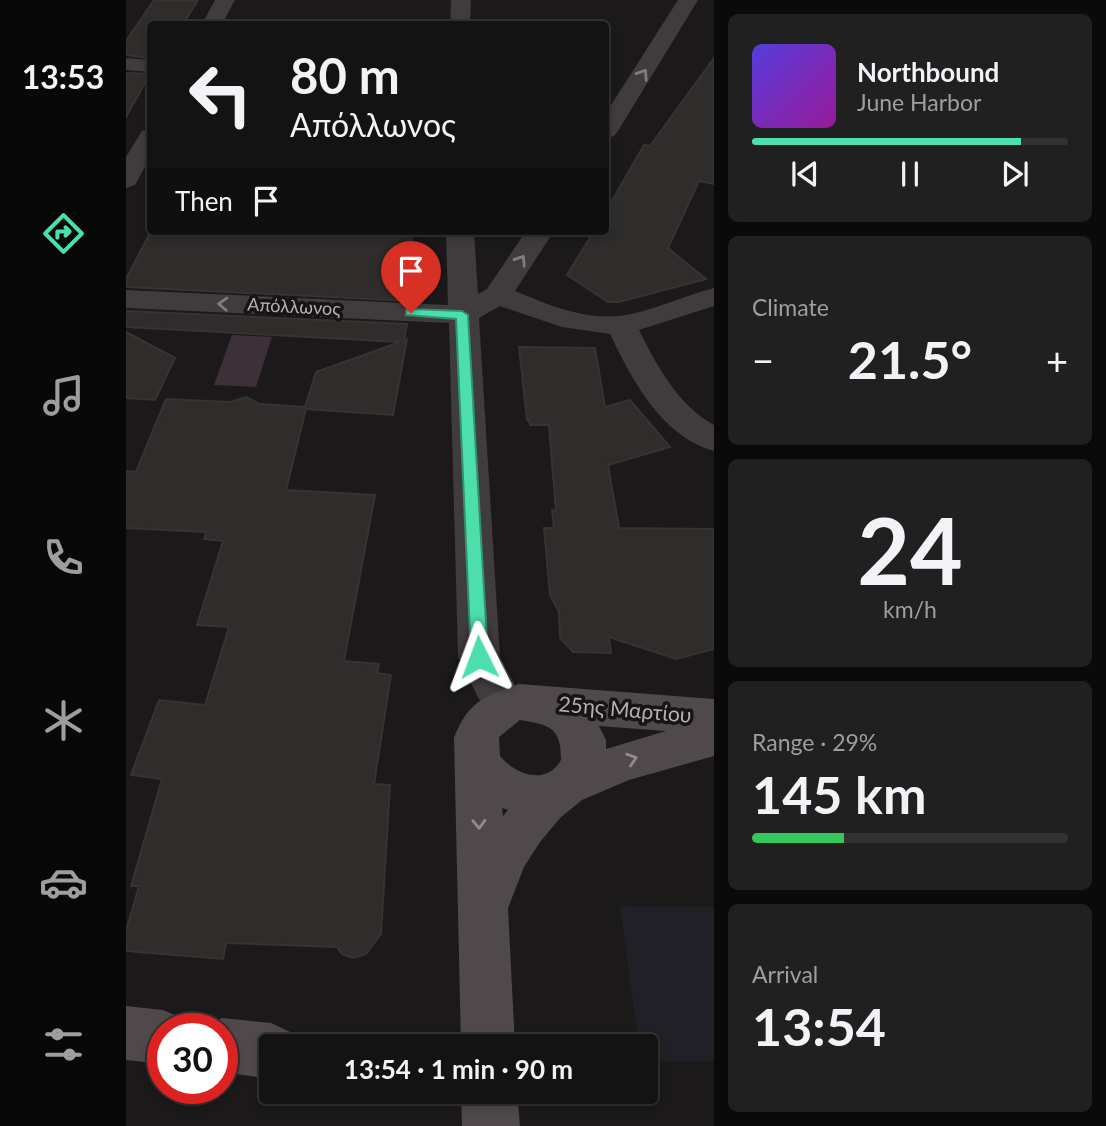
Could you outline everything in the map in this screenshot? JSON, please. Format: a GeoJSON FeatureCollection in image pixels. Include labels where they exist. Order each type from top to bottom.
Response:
{"type":"FeatureCollection","features":[{"type":"Feature","properties":{"kind":"main road","name":"25ης Μαρτίου"},"geometry":{"type":"LineString","coordinates":[[520,705],[714,717]]}},
{"type":"Feature","properties":{"kind":"main road"},"geometry":{"type":"LineString","coordinates":[[482,912],[512,840],[534,811],[581,773],[586,757],[585,743],[579,728],[553,707],[520,705],[490,715],[481,726],[476,740],[482,912],[487,1034]]}},
{"type":"Feature","properties":{"kind":"main road","name":"25ης Μαρτίου"},"geometry":{"type":"LineString","coordinates":[[564,788],[621,763],[714,737]]}},
{"type":"Feature","properties":{"kind":"main road"},"geometry":{"type":"LineString","coordinates":[[477,756],[484,772],[497,785],[515,793],[535,796],[564,788]]}},
{"type":"Feature","properties":{"kind":"main road"},"geometry":{"type":"LineString","coordinates":[[126,1033],[147,1035]]}},
{"type":"Feature","properties":{"kind":"main road"},"geometry":{"type":"LineString","coordinates":[[238,1047],[259,1050]]}},
{"type":"Feature","properties":{"kind":"main road"},"geometry":{"type":"LineString","coordinates":[[490,1104],[491,1126]]}},
{"type":"Feature","properties":{"kind":"street"},"geometry":{"type":"LineString","coordinates":[[214,21],[225,0]]}},
{"type":"Feature","properties":{"kind":"street"},"geometry":{"type":"LineString","coordinates":[[460,21],[461,0]]}},
{"type":"Feature","properties":{"kind":"street"},"geometry":{"type":"LineString","coordinates":[[609,126],[688,0]]}},
{"type":"Feature","properties":{"kind":"street"},"geometry":{"type":"LineString","coordinates":[[126,64],[147,66]]}},
{"type":"Feature","properties":{"kind":"street"},"geometry":{"type":"LineString","coordinates":[[126,180],[147,142]]}},
{"type":"Feature","properties":{"kind":"street"},"geometry":{"type":"LineString","coordinates":[[460,235],[479,657],[520,705]]}},
{"type":"Feature","properties":{"kind":"street"},"geometry":{"type":"LineString","coordinates":[[462,315],[498,295],[537,235]]}},
{"type":"Feature","properties":{"kind":"street"},"geometry":{"type":"LineString","coordinates":[[498,295],[544,314],[584,323],[621,325],[714,297]]}},
{"type":"Feature","properties":{"kind":"street","name":"Απόλλωνος"},"geometry":{"type":"LineString","coordinates":[[126,299],[462,315]]}},
{"type":"Feature","properties":{"kind":"street"},"geometry":{"type":"LineString","coordinates":[[621,325],[640,364],[666,401],[687,421],[714,440]]}},
{"type":"Feature","properties":{"kind":"shaded area"},"geometry":{"type":"Polygon","coordinates":[[[232,335],[272,337],[256,387],[214,385],[232,335]]]}},
{"type":"Feature","properties":{"kind":"shaded area"},"geometry":{"type":"Polygon","coordinates":[[[620,906],[714,907],[714,1061],[658,1061],[658,1034],[637,1034],[620,906]]]}},
{"type":"Feature","properties":{"kind":"building"},"geometry":{"type":"Polygon","coordinates":[[[154,0],[198,0],[185,21],[147,21],[147,58],[126,55],[126,41],[154,0]]]}},
{"type":"Feature","properties":{"kind":"building"},"geometry":{"type":"Polygon","coordinates":[[[714,58],[714,184],[699,181],[668,248],[706,279],[619,302],[608,302],[567,275],[592,235],[609,235],[609,206],[644,145],[650,146],[714,58]]]}},
{"type":"Feature","properties":{"kind":"building"},"geometry":{"type":"Polygon","coordinates":[[[126,73],[147,74],[147,79],[126,117],[126,73]]]}},
{"type":"Feature","properties":{"kind":"building"},"geometry":{"type":"Polygon","coordinates":[[[149,235],[412,235],[406,270],[417,271],[411,301],[126,287],[126,279],[149,235]]]}},
{"type":"Feature","properties":{"kind":"building"},"geometry":{"type":"Polygon","coordinates":[[[126,311],[407,324],[404,341],[407,339],[393,415],[306,409],[286,490],[375,495],[344,661],[379,664],[377,673],[391,675],[374,784],[390,785],[381,934],[366,954],[353,958],[342,954],[337,947],[226,943],[223,959],[126,951],[126,931],[139,886],[131,886],[162,779],[131,775],[159,700],[205,705],[229,627],[197,625],[223,541],[204,539],[206,532],[126,528],[126,471],[136,472],[166,399],[230,402],[246,397],[260,404],[305,407],[316,372],[400,342],[126,327],[126,311]]]}},
{"type":"Feature","properties":{"kind":"building"},"geometry":{"type":"Polygon","coordinates":[[[126,332],[175,358],[155,400],[126,398],[126,332]]]}},
{"type":"Feature","properties":{"kind":"building"},"geometry":{"type":"Polygon","coordinates":[[[519,347],[595,348],[605,407],[630,400],[670,447],[608,465],[619,528],[714,529],[714,649],[676,659],[609,637],[611,653],[573,652],[560,638],[559,612],[550,595],[544,528],[554,528],[552,510],[556,511],[549,425],[530,425],[527,420],[519,347]]]}},
{"type":"Feature","properties":{"kind":"route"},"geometry":{"type":"LineString","coordinates":[[411,313],[462,315],[479,657]]}}]}
